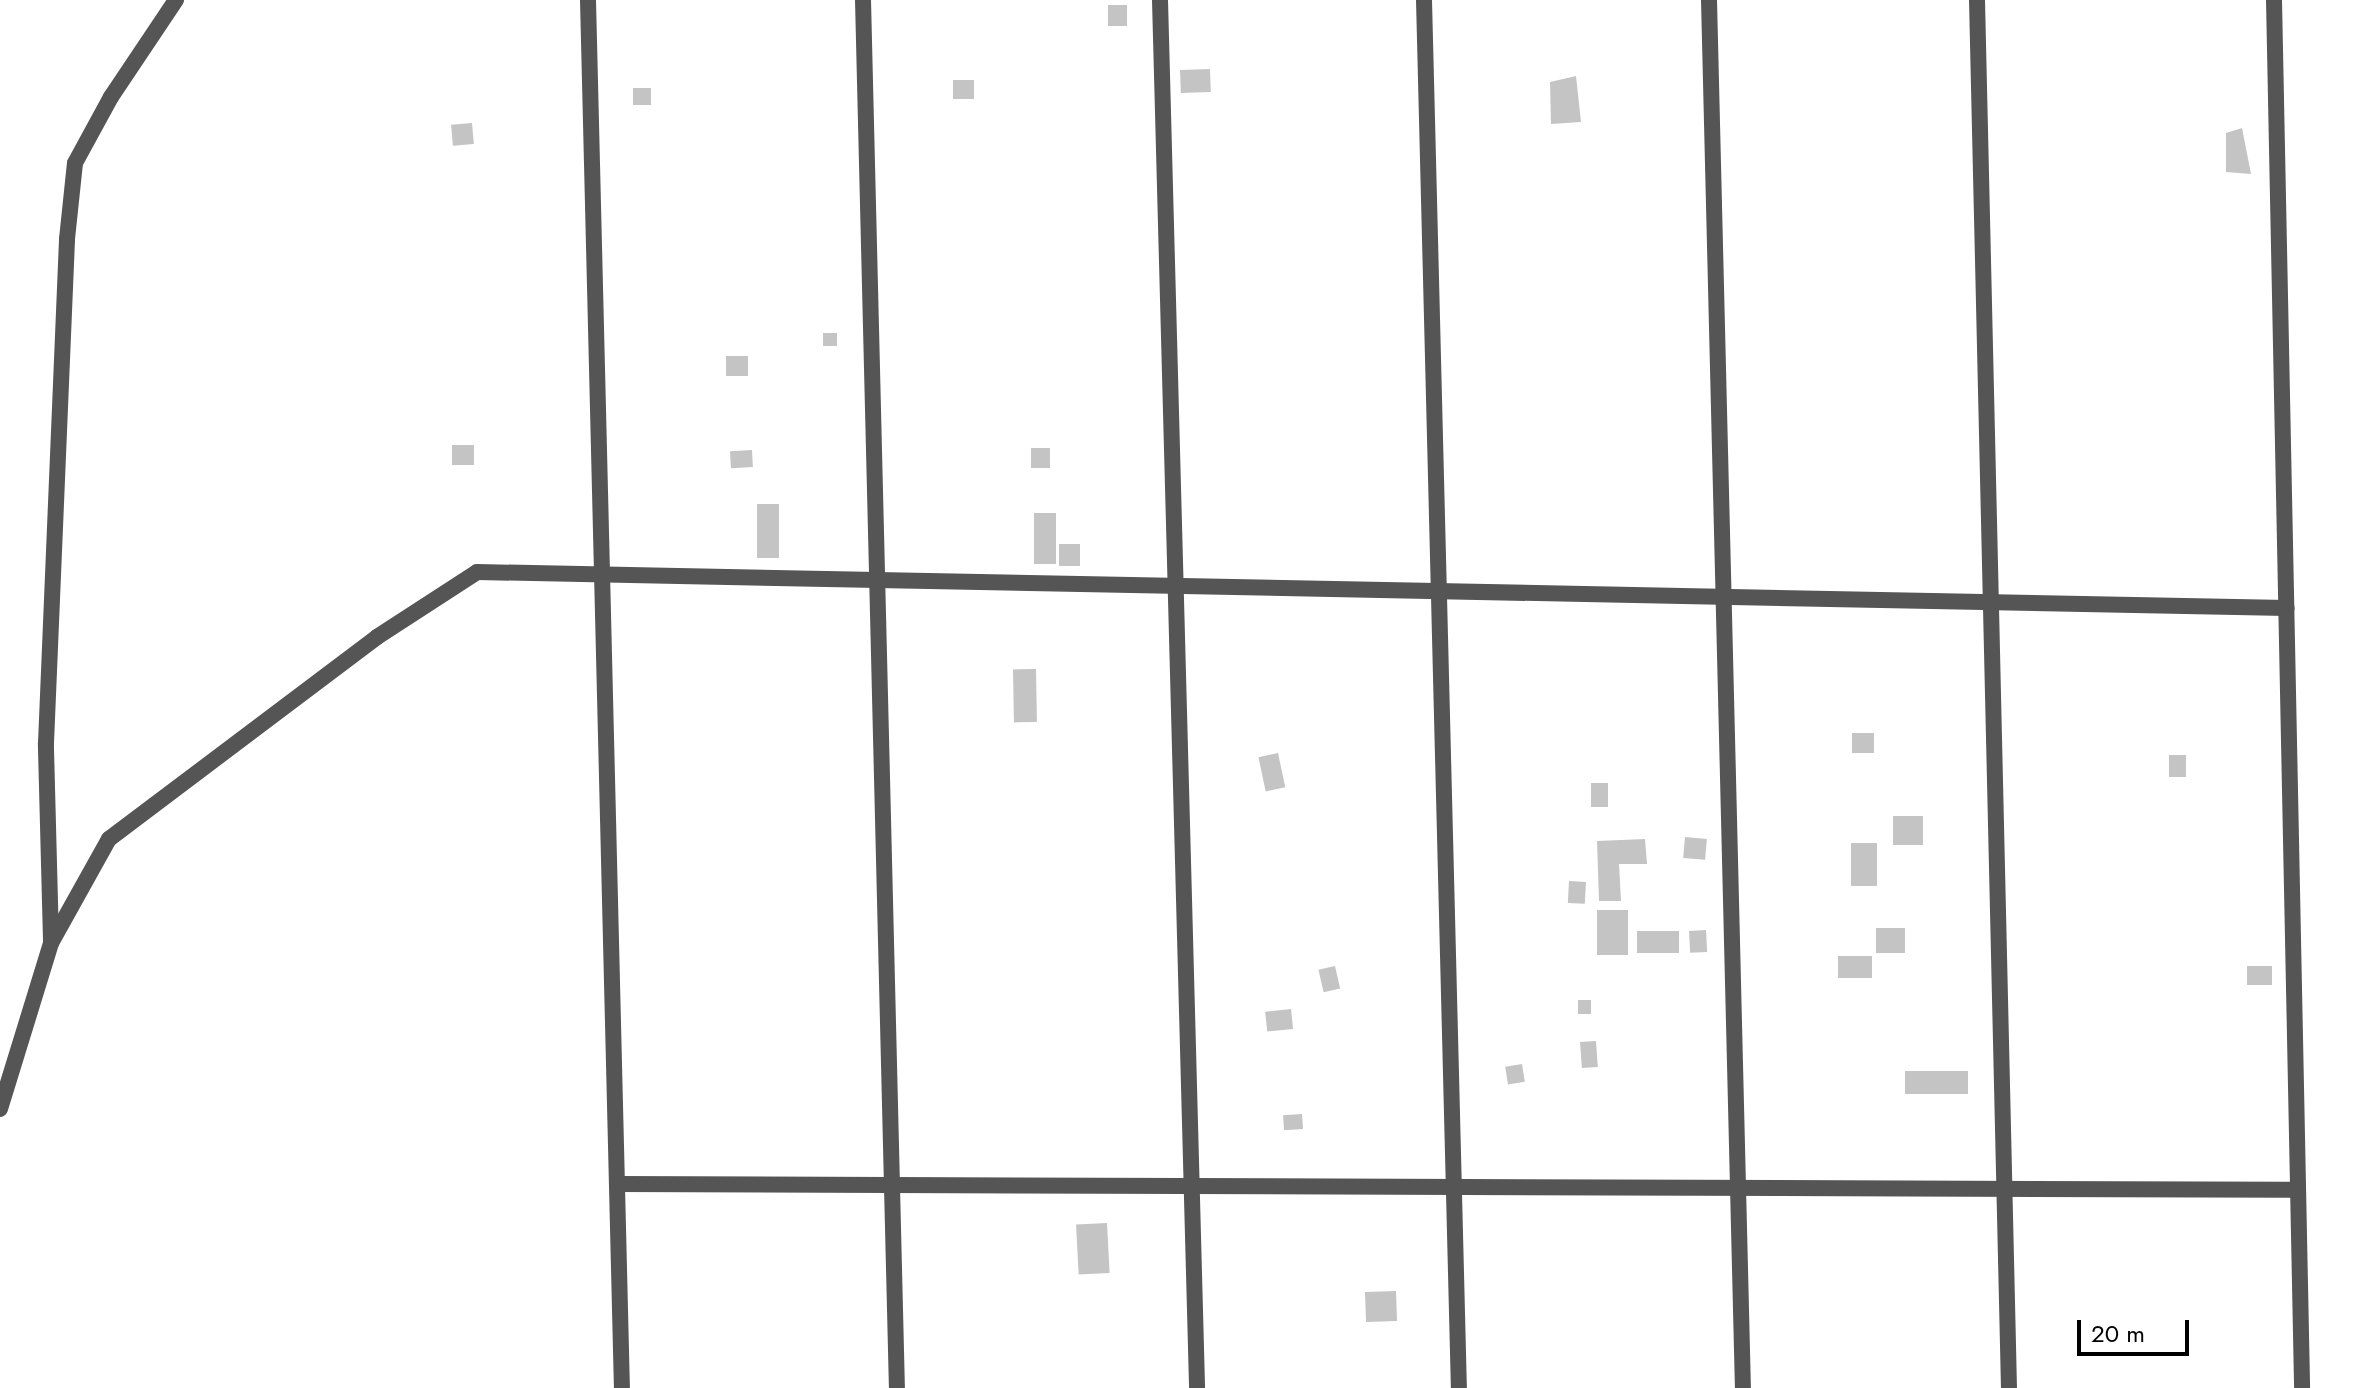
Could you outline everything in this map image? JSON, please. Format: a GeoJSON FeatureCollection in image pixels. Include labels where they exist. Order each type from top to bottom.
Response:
{"type":"FeatureCollection","features":[{"type":"Feature","properties":{"kind":"street"},"geometry":{"type":"LineString","coordinates":[[51,943],[46,743],[67,239],[75,163],[111,97],[176,0]]}},
{"type":"Feature","properties":{"kind":"street"},"geometry":{"type":"LineString","coordinates":[[588,0],[622,1388]]}},
{"type":"Feature","properties":{"kind":"street"},"geometry":{"type":"LineString","coordinates":[[863,0],[897,1388]]}},
{"type":"Feature","properties":{"kind":"street"},"geometry":{"type":"LineString","coordinates":[[1160,0],[1197,1388]]}},
{"type":"Feature","properties":{"kind":"street"},"geometry":{"type":"LineString","coordinates":[[1424,0],[1459,1388]]}},
{"type":"Feature","properties":{"kind":"street"},"geometry":{"type":"LineString","coordinates":[[1709,0],[1743,1388]]}},
{"type":"Feature","properties":{"kind":"street"},"geometry":{"type":"LineString","coordinates":[[1977,0],[1987,602],[2009,1388]]}},
{"type":"Feature","properties":{"kind":"street"},"geometry":{"type":"LineString","coordinates":[[2274,0],[2302,1388]]}},
{"type":"Feature","properties":{"kind":"street"},"geometry":{"type":"LineString","coordinates":[[0,1109],[51,943],[109,839],[377,637],[477,572],[2287,608]]}},
{"type":"Feature","properties":{"kind":"street"},"geometry":{"type":"LineString","coordinates":[[617,1184],[2298,1190]]}},
{"type":"Feature","properties":{"kind":"building"},"geometry":{"type":"Polygon","coordinates":[[[1108,5],[1127,5],[1127,26],[1108,26],[1108,5]]]}},
{"type":"Feature","properties":{"kind":"building"},"geometry":{"type":"Polygon","coordinates":[[[1210,69],[1211,92],[1181,93],[1180,70],[1210,69]]]}},
{"type":"Feature","properties":{"kind":"building"},"geometry":{"type":"Polygon","coordinates":[[[1576,76],[1581,122],[1551,124],[1550,82],[1576,76]]]}},
{"type":"Feature","properties":{"kind":"building"},"geometry":{"type":"Polygon","coordinates":[[[953,80],[974,80],[974,99],[953,99],[953,80]]]}},
{"type":"Feature","properties":{"kind":"building"},"geometry":{"type":"Polygon","coordinates":[[[633,88],[651,88],[651,105],[633,105],[633,88]]]}},
{"type":"Feature","properties":{"kind":"building"},"geometry":{"type":"Polygon","coordinates":[[[472,123],[474,144],[453,146],[451,125],[472,123]]]}},
{"type":"Feature","properties":{"kind":"building"},"geometry":{"type":"Polygon","coordinates":[[[2242,128],[2251,174],[2226,172],[2226,133],[2242,128]]]}},
{"type":"Feature","properties":{"kind":"building"},"geometry":{"type":"Polygon","coordinates":[[[823,333],[837,333],[837,346],[823,346],[823,333]]]}},
{"type":"Feature","properties":{"kind":"building"},"geometry":{"type":"Polygon","coordinates":[[[726,356],[748,356],[748,376],[726,376],[726,356]]]}},
{"type":"Feature","properties":{"kind":"building"},"geometry":{"type":"Polygon","coordinates":[[[452,445],[474,445],[474,465],[452,465],[452,445]]]}},
{"type":"Feature","properties":{"kind":"building"},"geometry":{"type":"Polygon","coordinates":[[[1031,448],[1050,448],[1050,468],[1031,468],[1031,448]]]}},
{"type":"Feature","properties":{"kind":"building"},"geometry":{"type":"Polygon","coordinates":[[[752,450],[753,467],[731,468],[730,451],[752,450]]]}},
{"type":"Feature","properties":{"kind":"building"},"geometry":{"type":"Polygon","coordinates":[[[757,504],[779,504],[779,558],[757,558],[757,504]]]}},
{"type":"Feature","properties":{"kind":"building"},"geometry":{"type":"Polygon","coordinates":[[[1034,513],[1056,513],[1056,564],[1034,564],[1034,513]]]}},
{"type":"Feature","properties":{"kind":"building"},"geometry":{"type":"Polygon","coordinates":[[[1059,544],[1080,544],[1080,566],[1059,566],[1059,544]]]}},
{"type":"Feature","properties":{"kind":"building"},"geometry":{"type":"Polygon","coordinates":[[[1013,669],[1036,669],[1037,722],[1014,722],[1013,669]]]}},
{"type":"Feature","properties":{"kind":"building"},"geometry":{"type":"Polygon","coordinates":[[[1852,733],[1874,733],[1874,753],[1852,753],[1852,733]]]}},
{"type":"Feature","properties":{"kind":"building"},"geometry":{"type":"Polygon","coordinates":[[[1278,753],[1285,787],[1266,791],[1258,757],[1278,753]]]}},
{"type":"Feature","properties":{"kind":"building"},"geometry":{"type":"Polygon","coordinates":[[[2169,755],[2186,755],[2186,777],[2169,777],[2169,755]]]}},
{"type":"Feature","properties":{"kind":"building"},"geometry":{"type":"Polygon","coordinates":[[[1591,783],[1608,783],[1608,807],[1591,807],[1591,783]]]}},
{"type":"Feature","properties":{"kind":"building"},"geometry":{"type":"Polygon","coordinates":[[[1893,816],[1923,816],[1923,845],[1893,845],[1893,816]]]}},
{"type":"Feature","properties":{"kind":"building"},"geometry":{"type":"Polygon","coordinates":[[[1685,837],[1707,839],[1705,860],[1683,858],[1685,837]]]}},
{"type":"Feature","properties":{"kind":"building"},"geometry":{"type":"Polygon","coordinates":[[[1645,839],[1647,864],[1619,864],[1621,901],[1599,901],[1597,841],[1645,839]]]}},
{"type":"Feature","properties":{"kind":"building"},"geometry":{"type":"Polygon","coordinates":[[[1851,843],[1877,843],[1877,886],[1851,886],[1851,843]]]}},
{"type":"Feature","properties":{"kind":"building"},"geometry":{"type":"Polygon","coordinates":[[[1569,881],[1586,882],[1585,904],[1568,903],[1569,881]]]}},
{"type":"Feature","properties":{"kind":"building"},"geometry":{"type":"Polygon","coordinates":[[[1597,910],[1628,910],[1628,955],[1597,955],[1597,910]]]}},
{"type":"Feature","properties":{"kind":"building"},"geometry":{"type":"Polygon","coordinates":[[[1876,928],[1905,928],[1905,953],[1876,953],[1876,928]]]}},
{"type":"Feature","properties":{"kind":"building"},"geometry":{"type":"Polygon","coordinates":[[[1706,930],[1707,952],[1690,953],[1689,931],[1706,930]]]}},
{"type":"Feature","properties":{"kind":"building"},"geometry":{"type":"Polygon","coordinates":[[[1637,931],[1679,931],[1679,953],[1637,953],[1637,931]]]}},
{"type":"Feature","properties":{"kind":"building"},"geometry":{"type":"Polygon","coordinates":[[[1838,956],[1872,956],[1872,978],[1838,978],[1838,956]]]}},
{"type":"Feature","properties":{"kind":"building"},"geometry":{"type":"Polygon","coordinates":[[[1335,966],[1340,988],[1324,992],[1318,970],[1335,966]]]}},
{"type":"Feature","properties":{"kind":"building"},"geometry":{"type":"Polygon","coordinates":[[[2247,966],[2272,966],[2272,985],[2247,985],[2247,966]]]}},
{"type":"Feature","properties":{"kind":"building"},"geometry":{"type":"Polygon","coordinates":[[[1578,1000],[1591,1000],[1591,1014],[1578,1014],[1578,1000]]]}},
{"type":"Feature","properties":{"kind":"building"},"geometry":{"type":"Polygon","coordinates":[[[1291,1009],[1293,1029],[1267,1032],[1265,1012],[1291,1009]]]}},
{"type":"Feature","properties":{"kind":"building"},"geometry":{"type":"Polygon","coordinates":[[[1596,1041],[1598,1067],[1582,1068],[1580,1042],[1596,1041]]]}},
{"type":"Feature","properties":{"kind":"building"},"geometry":{"type":"Polygon","coordinates":[[[1522,1064],[1525,1082],[1508,1084],[1505,1067],[1522,1064]]]}},
{"type":"Feature","properties":{"kind":"building"},"geometry":{"type":"Polygon","coordinates":[[[1905,1071],[1968,1071],[1968,1094],[1905,1094],[1905,1071]]]}},
{"type":"Feature","properties":{"kind":"building"},"geometry":{"type":"Polygon","coordinates":[[[1302,1114],[1303,1129],[1284,1130],[1283,1115],[1302,1114]]]}},
{"type":"Feature","properties":{"kind":"building"},"geometry":{"type":"Polygon","coordinates":[[[1107,1223],[1110,1273],[1079,1275],[1076,1225],[1107,1223]]]}},
{"type":"Feature","properties":{"kind":"building"},"geometry":{"type":"Polygon","coordinates":[[[1396,1291],[1397,1321],[1366,1322],[1365,1292],[1396,1291]]]}}]}
